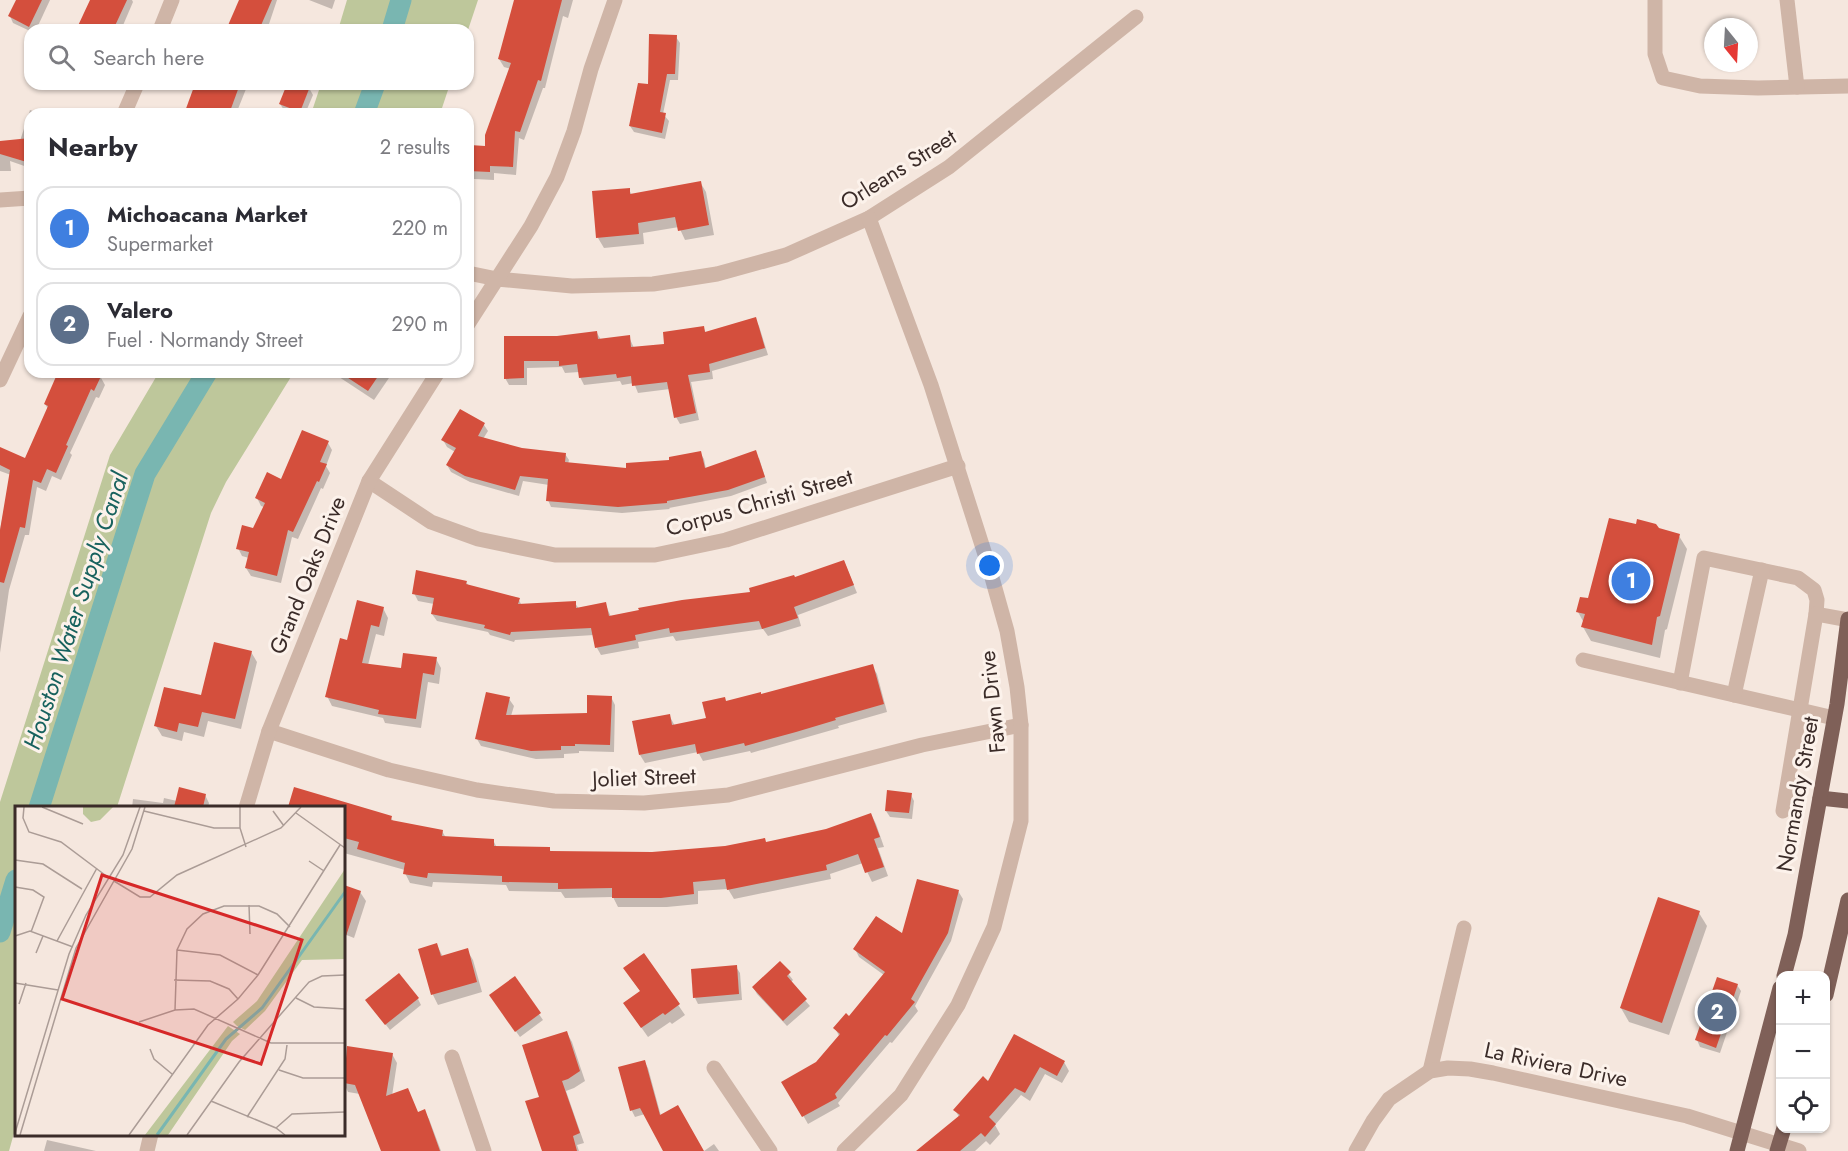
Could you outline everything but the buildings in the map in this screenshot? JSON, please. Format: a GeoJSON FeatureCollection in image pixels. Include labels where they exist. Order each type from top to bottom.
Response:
{"type":"FeatureCollection","features":[{"type":"Feature","properties":{"kind":"main road","name":"Normandy Street"},"geometry":{"type":"LineString","coordinates":[[1785,971],[1795,935],[1820,798],[1848,619]]}},
{"type":"Feature","properties":{"kind":"main road"},"geometry":{"type":"LineString","coordinates":[[1820,798],[1848,801]]}},
{"type":"Feature","properties":{"kind":"main road"},"geometry":{"type":"LineString","coordinates":[[1830,978],[1848,900]]}},
{"type":"Feature","properties":{"kind":"main road"},"geometry":{"type":"LineString","coordinates":[[1737,1151],[1776,1003]]}},
{"type":"Feature","properties":{"kind":"main road"},"geometry":{"type":"LineString","coordinates":[[1778,1148],[1782,1133]]}},
{"type":"Feature","properties":{"kind":"street"},"geometry":{"type":"LineString","coordinates":[[162,24],[172,0]]}},
{"type":"Feature","properties":{"kind":"street"},"geometry":{"type":"LineString","coordinates":[[474,315],[531,226],[556,177],[574,131],[591,69],[615,0]]}},
{"type":"Feature","properties":{"kind":"street"},"geometry":{"type":"LineString","coordinates":[[1655,0],[1655,54],[1664,78],[1700,86],[1758,88],[1848,86]]}},
{"type":"Feature","properties":{"kind":"street"},"geometry":{"type":"LineString","coordinates":[[1787,0],[1797,87]]}},
{"type":"Feature","properties":{"kind":"street","name":"Orleans Street"},"geometry":{"type":"LineString","coordinates":[[474,274],[497,279],[572,286],[653,284],[717,274],[786,255],[869,218],[949,167],[1136,17]]}},
{"type":"Feature","properties":{"kind":"street"},"geometry":{"type":"LineString","coordinates":[[127,108],[134,90]]}},
{"type":"Feature","properties":{"kind":"street"},"geometry":{"type":"LineString","coordinates":[[0,200],[24,198]]}},
{"type":"Feature","properties":{"kind":"street","name":"Fawn Drive"},"geometry":{"type":"LineString","coordinates":[[844,1151],[901,1095],[958,1005],[994,927],[1021,821],[1021,725],[1007,631],[958,466],[931,385],[869,218]]}},
{"type":"Feature","properties":{"kind":"street"},"geometry":{"type":"LineString","coordinates":[[0,380],[24,329]]}},
{"type":"Feature","properties":{"kind":"street","name":"Grand Oaks Drive"},"geometry":{"type":"LineString","coordinates":[[246,806],[269,731],[369,481],[434,378]]}},
{"type":"Feature","properties":{"kind":"street","name":"Corpus Christi Street"},"geometry":{"type":"LineString","coordinates":[[369,481],[430,522],[478,539],[555,555],[655,555],[726,540],[958,466]]}},
{"type":"Feature","properties":{"kind":"street"},"geometry":{"type":"LineString","coordinates":[[1680,683],[1704,558],[1798,578],[1808,583],[1814,590],[1817,600],[1816,614],[1783,811]]}},
{"type":"Feature","properties":{"kind":"street"},"geometry":{"type":"LineString","coordinates":[[1734,695],[1762,570]]}},
{"type":"Feature","properties":{"kind":"street"},"geometry":{"type":"LineString","coordinates":[[1816,614],[1848,619]]}},
{"type":"Feature","properties":{"kind":"street"},"geometry":{"type":"LineString","coordinates":[[1583,660],[1834,718]]}},
{"type":"Feature","properties":{"kind":"street","name":"Joliet Street"},"geometry":{"type":"LineString","coordinates":[[269,731],[388,770],[477,790],[554,801],[644,803],[728,795],[922,745],[1021,725]]}},
{"type":"Feature","properties":{"kind":"street"},"geometry":{"type":"LineString","coordinates":[[1430,1071],[1464,928]]}},
{"type":"Feature","properties":{"kind":"street"},"geometry":{"type":"LineString","coordinates":[[452,1057],[484,1151]]}},
{"type":"Feature","properties":{"kind":"street"},"geometry":{"type":"LineString","coordinates":[[714,1068],[770,1151]]}},
{"type":"Feature","properties":{"kind":"street","name":"La Riviera Drive"},"geometry":{"type":"LineString","coordinates":[[1356,1151],[1372,1121],[1389,1099],[1430,1071],[1448,1068],[1493,1073],[1687,1116],[1741,1133],[1778,1148],[1799,1151]]}},
{"type":"Feature","properties":{"kind":"street"},"geometry":{"type":"LineString","coordinates":[[147,1151],[151,1136]]}},
{"type":"Feature","properties":{"kind":"green space"},"geometry":{"type":"Polygon","coordinates":[[[347,0],[478,0],[470,24],[340,24],[347,0]]]}},
{"type":"Feature","properties":{"kind":"green space"},"geometry":{"type":"Polygon","coordinates":[[[319,90],[448,90],[442,108],[313,108],[319,90]]]}},
{"type":"Feature","properties":{"kind":"green space"},"geometry":{"type":"Polygon","coordinates":[[[155,378],[290,378],[226,482],[211,513],[117,806],[15,806],[15,1130],[9,1151],[0,1151],[0,802],[110,455],[155,378]]]}},
{"type":"Feature","properties":{"kind":"waterway","name":"Houston Water Supply Canal"},"geometry":{"type":"LineString","coordinates":[[394,24],[401,0]]}},
{"type":"Feature","properties":{"kind":"waterway","name":"Houston Water Supply Canal"},"geometry":{"type":"LineString","coordinates":[[366,108],[373,90]]}},
{"type":"Feature","properties":{"kind":"waterway","name":"Houston Water Supply Canal"},"geometry":{"type":"LineString","coordinates":[[40,806],[145,474],[203,378]]}},
{"type":"Feature","properties":{"kind":"waterway","name":"Houston Water Supply Canal"},"geometry":{"type":"LineString","coordinates":[[0,932],[15,883]]}},
{"type":"Feature","properties":{"kind":"place","name":"Michoacana Market"},"geometry":{"type":"Point","coordinates":[1631,581]}},
{"type":"Feature","properties":{"kind":"place","name":"Valero"},"geometry":{"type":"Point","coordinates":[1717,1012]}}]}
